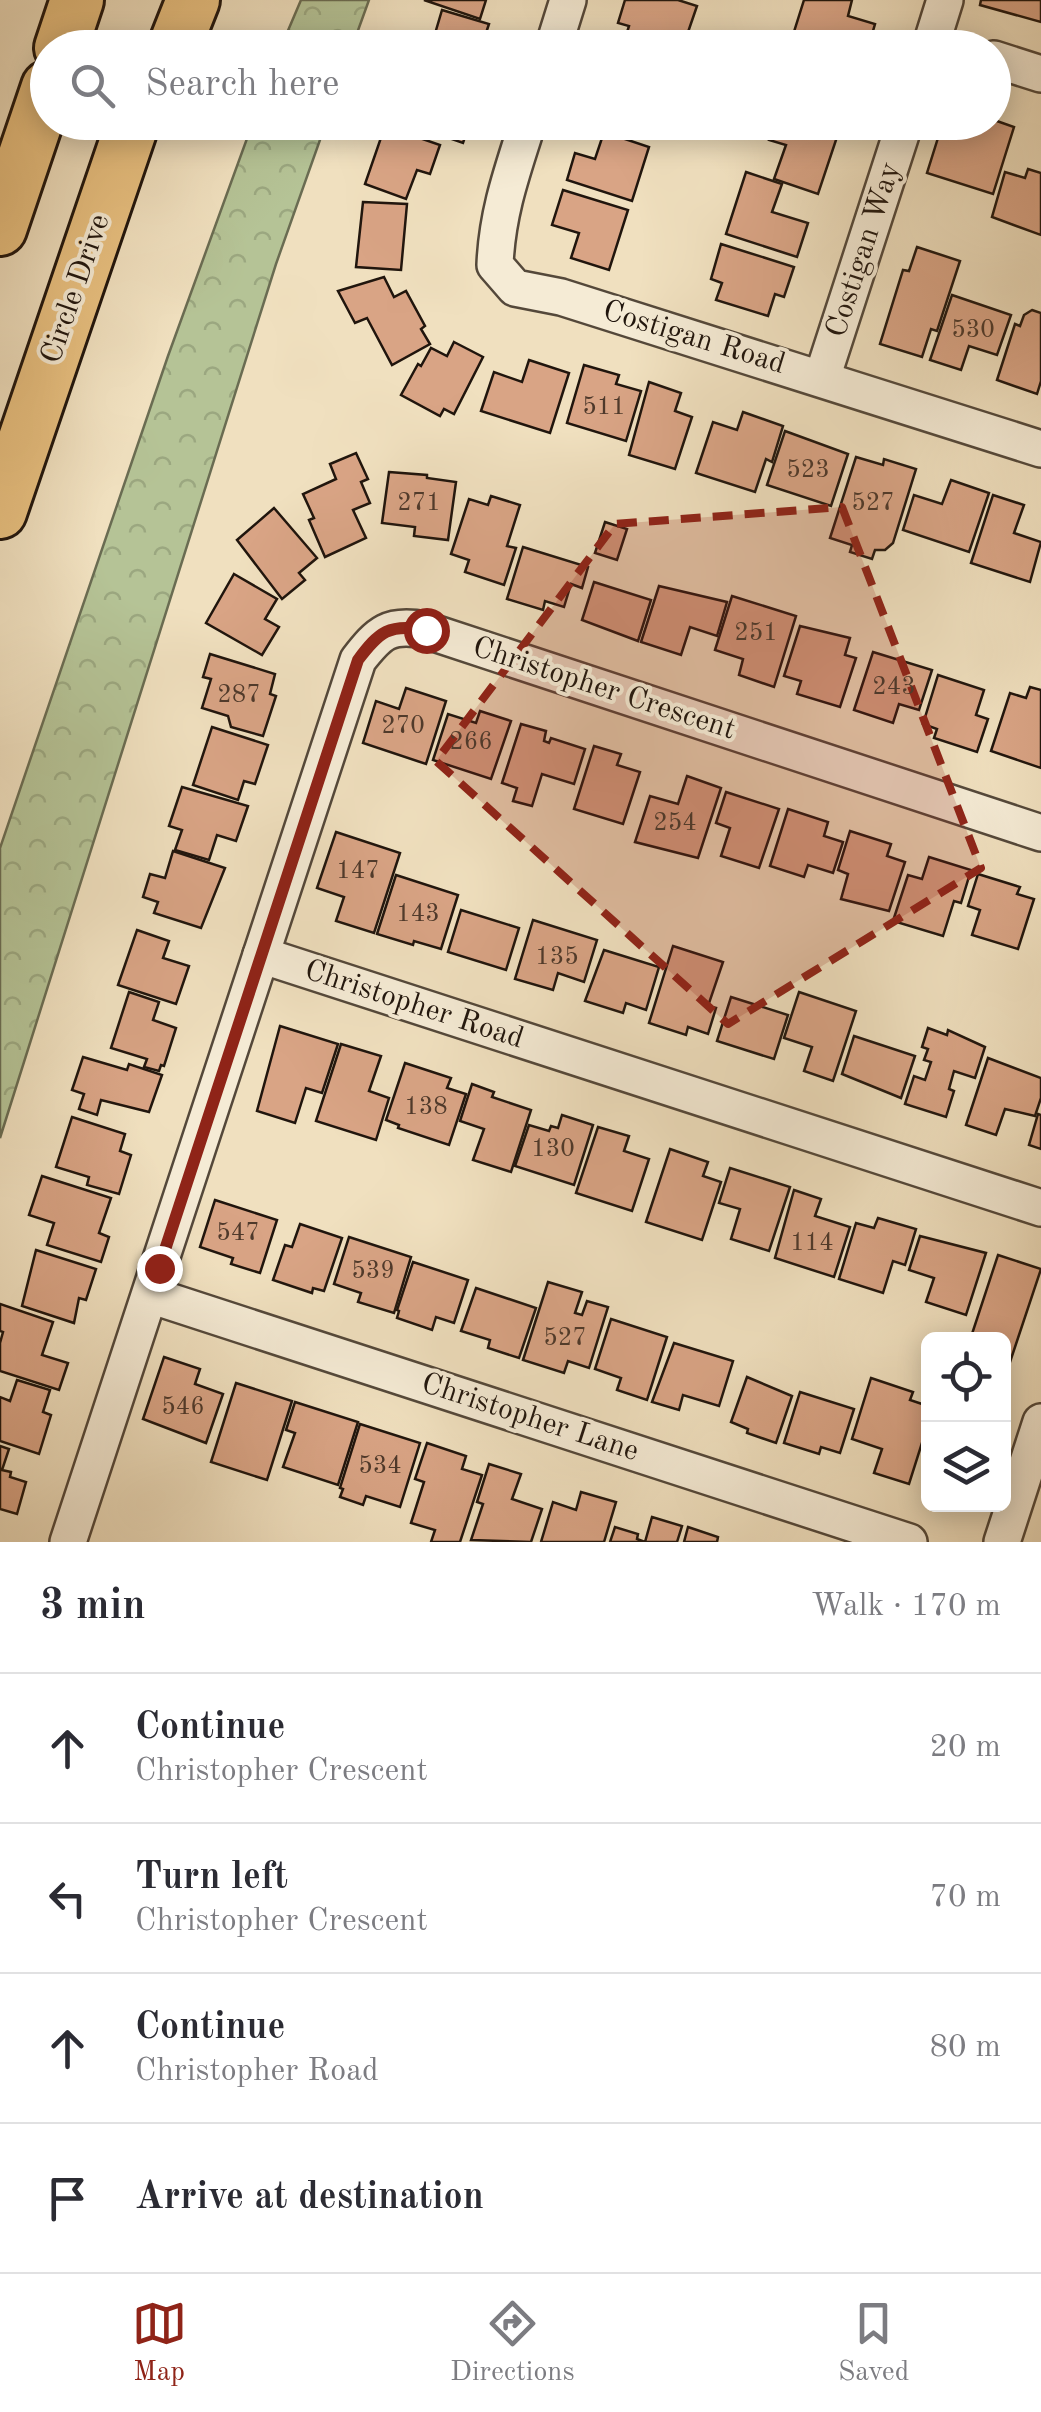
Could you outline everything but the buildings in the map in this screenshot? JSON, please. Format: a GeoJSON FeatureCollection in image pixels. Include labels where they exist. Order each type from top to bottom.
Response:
{"type":"FeatureCollection","features":[{"type":"Feature","properties":{"kind":"highway"},"geometry":{"type":"LineString","coordinates":[[164,30],[174,0]]}},
{"type":"Feature","properties":{"kind":"highway"},"geometry":{"type":"LineString","coordinates":[[181,30],[193,0]]}},
{"type":"Feature","properties":{"kind":"highway"},"geometry":{"type":"LineString","coordinates":[[0,229],[30,138]]}},
{"type":"Feature","properties":{"kind":"highway","name":"Circle Drive"},"geometry":{"type":"LineString","coordinates":[[0,512],[127,140]]}},
{"type":"Feature","properties":{"kind":"highway"},"geometry":{"type":"LineString","coordinates":[[90,252],[136,140]]}},
{"type":"Feature","properties":{"kind":"street"},"geometry":{"type":"LineString","coordinates":[[559,30],[568,0]]}},
{"type":"Feature","properties":{"kind":"street"},"geometry":{"type":"LineString","coordinates":[[942,30],[945,0]]}},
{"type":"Feature","properties":{"kind":"street"},"geometry":{"type":"LineString","coordinates":[[1011,64],[1041,74]]}},
{"type":"Feature","properties":{"kind":"street","name":"Costigan Road"},"geometry":{"type":"LineString","coordinates":[[522,140],[500,206],[494,265],[515,288],[561,297],[1041,449]]}},
{"type":"Feature","properties":{"kind":"street","name":"Costigan Way"},"geometry":{"type":"LineString","coordinates":[[822,378],[900,140]]}},
{"type":"Feature","properties":{"kind":"street","name":"Christopher Crescent"},"geometry":{"type":"LineString","coordinates":[[261,955],[358,660],[377,636],[402,626],[426,630],[1041,833]]}},
{"type":"Feature","properties":{"kind":"street"},"geometry":{"type":"LineString","coordinates":[[68,1542],[261,955]]}},
{"type":"Feature","properties":{"kind":"street","name":"Christopher Road"},"geometry":{"type":"LineString","coordinates":[[261,955],[1041,1208]]}},
{"type":"Feature","properties":{"kind":"street","name":"Christopher Lane"},"geometry":{"type":"LineString","coordinates":[[150,1295],[909,1542]]}},
{"type":"Feature","properties":{"kind":"street"},"geometry":{"type":"LineString","coordinates":[[1002,1542],[1041,1422]]}},
{"type":"Feature","properties":{"kind":"highlighted area"},"geometry":{"type":"Polygon","coordinates":[[[842,507],[981,868],[728,1024],[436,761],[615,524],[842,507]]]}},
{"type":"Feature","properties":{"kind":"green space"},"geometry":{"type":"Polygon","coordinates":[[[301,0],[369,0],[358,30],[288,30],[301,0]]]}},
{"type":"Feature","properties":{"kind":"green space"},"geometry":{"type":"Polygon","coordinates":[[[246,140],[320,140],[276,264],[0,1138],[0,848],[168,356],[246,140]]]}},
{"type":"Feature","properties":{"kind":"route"},"geometry":{"type":"LineString","coordinates":[[159,1268],[358,660],[377,636],[402,626],[426,630]]}}]}
